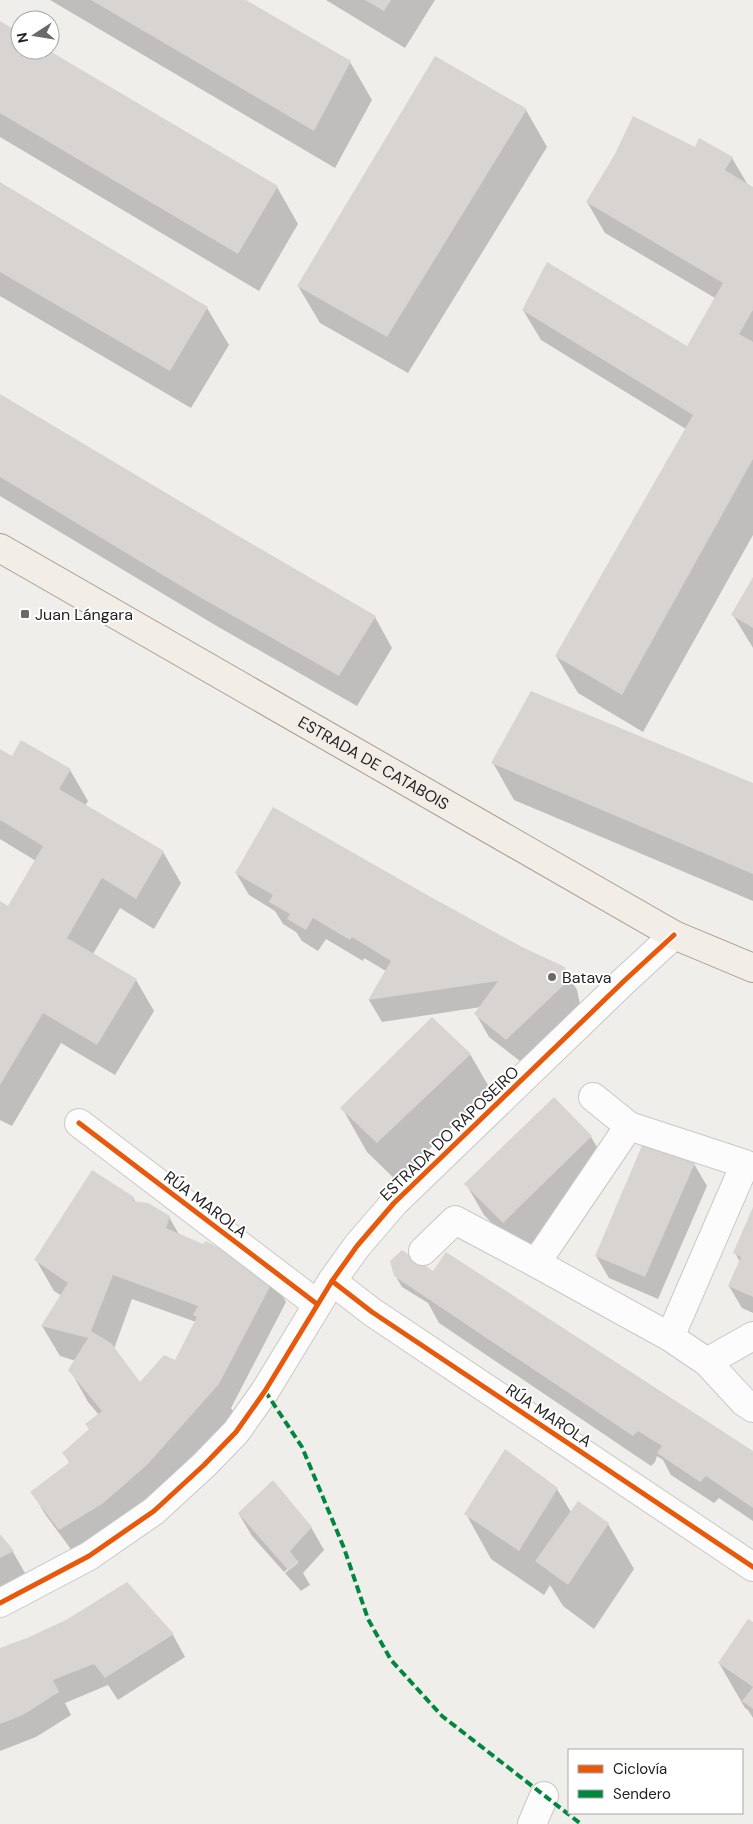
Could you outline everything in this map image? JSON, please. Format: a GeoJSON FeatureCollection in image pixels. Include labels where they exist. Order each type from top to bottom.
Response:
{"type":"FeatureCollection","features":[{"type":"Feature","properties":{"kind":"main road","name":"ESTRADA DE CATABOIS"},"geometry":{"type":"LineString","coordinates":[[0,548],[674,935],[753,968]]}},
{"type":"Feature","properties":{"kind":"street","name":"ESTRADA DO RAPOSEIRO"},"geometry":{"type":"LineString","coordinates":[[0,1604],[89,1556],[154,1512],[204,1465],[236,1432],[265,1391],[332,1280],[357,1246],[394,1203],[674,935]]}},
{"type":"Feature","properties":{"kind":"street"},"geometry":{"type":"LineString","coordinates":[[594,1097],[629,1126],[749,1155],[670,1337]]}},
{"type":"Feature","properties":{"kind":"street","name":"RÚA MAROLA"},"geometry":{"type":"LineString","coordinates":[[79,1123],[317,1304]]}},
{"type":"Feature","properties":{"kind":"street"},"geometry":{"type":"LineString","coordinates":[[536,1263],[629,1126]]}},
{"type":"Feature","properties":{"kind":"street"},"geometry":{"type":"LineString","coordinates":[[424,1250],[455,1220],[670,1337],[707,1362],[744,1402],[753,1408]]}},
{"type":"Feature","properties":{"kind":"street","name":"RÚA MAROLA"},"geometry":{"type":"LineString","coordinates":[[332,1280],[372,1312],[753,1567]]}},
{"type":"Feature","properties":{"kind":"street"},"geometry":{"type":"LineString","coordinates":[[707,1362],[753,1336]]}},
{"type":"Feature","properties":{"kind":"street"},"geometry":{"type":"LineString","coordinates":[[532,1824],[544,1796]]}},
{"type":"Feature","properties":{"kind":"building"},"geometry":{"type":"Polygon","coordinates":[[[91,0],[246,0],[351,61],[314,131],[91,0]]]}},
{"type":"Feature","properties":{"kind":"building"},"geometry":{"type":"Polygon","coordinates":[[[365,0],[391,0],[384,11],[365,0]]]}},
{"type":"Feature","properties":{"kind":"building"},"geometry":{"type":"Polygon","coordinates":[[[0,21],[10,27],[10,60],[60,60],[60,57],[278,186],[238,254],[0,113],[0,21]]]}},
{"type":"Feature","properties":{"kind":"building"},"geometry":{"type":"Polygon","coordinates":[[[435,56],[527,109],[387,337],[297,286],[435,56]]]}},
{"type":"Feature","properties":{"kind":"building"},"geometry":{"type":"Polygon","coordinates":[[[633,116],[695,147],[699,138],[733,157],[725,170],[753,187],[753,310],[739,334],[753,342],[753,459],[622,695],[555,656],[693,415],[522,310],[547,262],[687,346],[723,283],[586,202],[615,154],[633,116]]]}},
{"type":"Feature","properties":{"kind":"building"},"geometry":{"type":"Polygon","coordinates":[[[0,182],[208,307],[170,371],[0,272],[0,182]]]}},
{"type":"Feature","properties":{"kind":"building"},"geometry":{"type":"Polygon","coordinates":[[[0,394],[376,616],[339,676],[196,595],[0,477],[0,394]]]}},
{"type":"Feature","properties":{"kind":"building"},"geometry":{"type":"Polygon","coordinates":[[[753,577],[753,628],[731,615],[753,577]]]}},
{"type":"Feature","properties":{"kind":"building"},"geometry":{"type":"Polygon","coordinates":[[[531,691],[753,783],[753,874],[491,763],[531,691]]]}},
{"type":"Feature","properties":{"kind":"building"},"geometry":{"type":"Polygon","coordinates":[[[21,740],[71,769],[59,789],[164,851],[136,899],[102,878],[67,938],[137,979],[97,1045],[43,1013],[0,1085],[0,901],[8,906],[43,846],[0,820],[0,749],[12,756],[21,740]]]}},
{"type":"Feature","properties":{"kind":"building"},"geometry":{"type":"Polygon","coordinates":[[[273,807],[522,947],[565,967],[568,981],[506,1040],[474,1014],[498,981],[368,1000],[391,961],[352,937],[350,940],[313,918],[306,930],[287,919],[290,914],[269,902],[273,895],[235,873],[273,807]]]}},
{"type":"Feature","properties":{"kind":"building"},"geometry":{"type":"Polygon","coordinates":[[[432,1017],[471,1054],[377,1143],[340,1108],[432,1017]]]}},
{"type":"Feature","properties":{"kind":"building"},"geometry":{"type":"Polygon","coordinates":[[[554,1097],[592,1136],[503,1223],[464,1184],[554,1097]]]}},
{"type":"Feature","properties":{"kind":"building"},"geometry":{"type":"Polygon","coordinates":[[[644,1141],[695,1163],[645,1277],[595,1256],[644,1141]]]}},
{"type":"Feature","properties":{"kind":"building"},"geometry":{"type":"Polygon","coordinates":[[[92,1170],[134,1197],[133,1201],[148,1203],[170,1216],[166,1228],[203,1244],[206,1241],[274,1279],[219,1384],[147,1465],[102,1504],[59,1530],[30,1492],[70,1462],[62,1453],[89,1429],[85,1424],[102,1411],[68,1370],[88,1338],[41,1326],[68,1283],[34,1260],[92,1170]],[[113,1275],[91,1331],[111,1343],[140,1382],[164,1355],[175,1360],[197,1317],[193,1315],[198,1306],[113,1275]]]}},
{"type":"Feature","properties":{"kind":"building"},"geometry":{"type":"Polygon","coordinates":[[[753,1207],[753,1297],[728,1286],[741,1257],[733,1253],[753,1207]]]}},
{"type":"Feature","properties":{"kind":"building"},"geometry":{"type":"Polygon","coordinates":[[[402,1250],[433,1271],[446,1252],[753,1451],[753,1508],[706,1476],[700,1482],[657,1453],[662,1446],[638,1431],[633,1436],[394,1276],[390,1261],[402,1250]]]}},
{"type":"Feature","properties":{"kind":"building"},"geometry":{"type":"Polygon","coordinates":[[[505,1449],[558,1488],[519,1551],[464,1514],[505,1449]]]}},
{"type":"Feature","properties":{"kind":"building"},"geometry":{"type":"Polygon","coordinates":[[[273,1480],[312,1527],[290,1551],[298,1562],[288,1570],[238,1513],[273,1480]]]}},
{"type":"Feature","properties":{"kind":"building"},"geometry":{"type":"Polygon","coordinates":[[[578,1501],[609,1523],[568,1585],[535,1561],[578,1501]]]}},
{"type":"Feature","properties":{"kind":"building"},"geometry":{"type":"Polygon","coordinates":[[[0,1534],[14,1551],[0,1558],[0,1534]]]}},
{"type":"Feature","properties":{"kind":"building"},"geometry":{"type":"Polygon","coordinates":[[[127,1582],[174,1634],[105,1678],[94,1664],[53,1680],[59,1692],[23,1715],[0,1724],[0,1648],[66,1620],[127,1582]]]}},
{"type":"Feature","properties":{"kind":"building"},"geometry":{"type":"Polygon","coordinates":[[[748,1619],[753,1622],[753,1687],[718,1663],[748,1619]]]}},
{"type":"Feature","properties":{"kind":"building"},"geometry":{"type":"Polygon","coordinates":[[[753,1687],[753,1709],[742,1701],[753,1687]]]}},
{"type":"Feature","properties":{"kind":"marked path"},"geometry":{"type":"LineString","coordinates":[[265,1391],[302,1447],[344,1548],[368,1619],[391,1660],[442,1716],[568,1814]]}},
{"type":"Feature","properties":{"kind":"marked path"},"geometry":{"type":"LineString","coordinates":[[568,1814],[581,1824]]}},
{"type":"Feature","properties":{"kind":"cycle path"},"geometry":{"type":"LineString","coordinates":[[0,1603],[89,1556],[154,1511],[204,1465],[236,1432],[265,1391],[332,1281],[357,1246],[394,1203],[674,935]]}},
{"type":"Feature","properties":{"kind":"cycle path"},"geometry":{"type":"LineString","coordinates":[[79,1123],[317,1304]]}},
{"type":"Feature","properties":{"kind":"cycle path"},"geometry":{"type":"LineString","coordinates":[[332,1281],[372,1312],[753,1567]]}},
{"type":"Feature","properties":{"kind":"place","name":"Juan Lángara"},"geometry":{"type":"Point","coordinates":[25,614]}},
{"type":"Feature","properties":{"kind":"place","name":"Batava"},"geometry":{"type":"Point","coordinates":[552,977]}}]}
